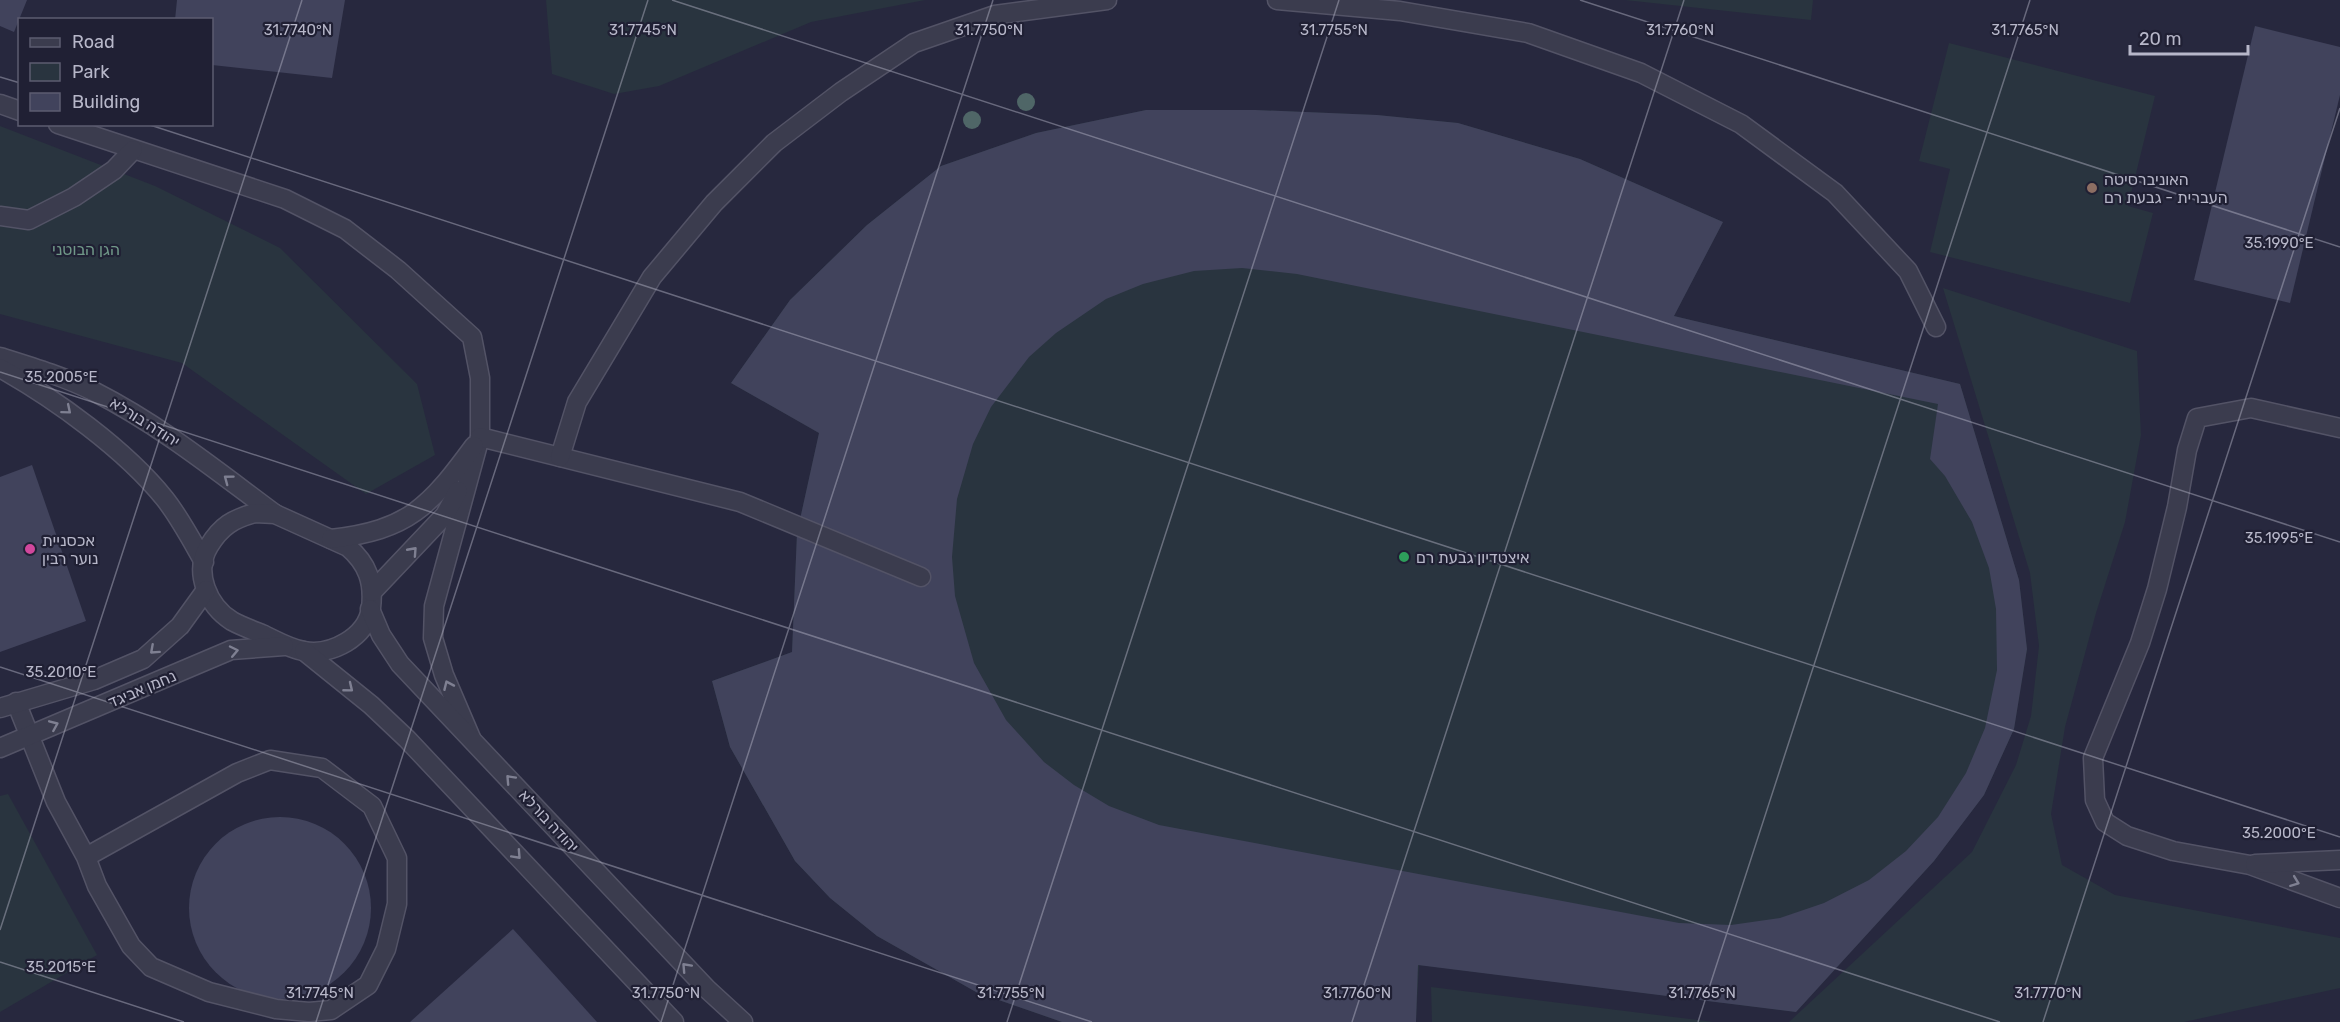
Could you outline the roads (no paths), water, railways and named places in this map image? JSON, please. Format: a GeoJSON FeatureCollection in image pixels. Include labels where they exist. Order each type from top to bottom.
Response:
{"type":"FeatureCollection","features":[{"type":"Feature","properties":{"kind":"street"},"geometry":{"type":"LineString","coordinates":[[560,457],[577,402],[652,277],[714,203],[774,143],[841,92],[914,43],[995,15],[1107,0]]}},
{"type":"Feature","properties":{"kind":"street"},"geometry":{"type":"LineString","coordinates":[[1277,0],[1400,11],[1528,33],[1641,73],[1741,124],[1835,193],[1908,271],[1936,327]]}},
{"type":"Feature","properties":{"kind":"street"},"geometry":{"type":"LineString","coordinates":[[0,104],[18,110]]}},
{"type":"Feature","properties":{"kind":"street"},"geometry":{"type":"LineString","coordinates":[[64,126],[285,199],[345,229],[398,270],[472,337],[480,378],[480,437],[434,606],[433,638],[444,675],[471,738]]}},
{"type":"Feature","properties":{"kind":"street"},"geometry":{"type":"LineString","coordinates":[[0,216],[29,220],[75,197],[114,170],[134,150]]}},
{"type":"Feature","properties":{"kind":"street","name":"יהודה בורלא"},"geometry":{"type":"LineString","coordinates":[[0,357],[40,369],[94,392],[134,414],[182,444],[275,514]]}},
{"type":"Feature","properties":{"kind":"street"},"geometry":{"type":"LineString","coordinates":[[0,368],[49,396],[141,472],[166,500],[204,562]]}},
{"type":"Feature","properties":{"kind":"street"},"geometry":{"type":"LineString","coordinates":[[2340,428],[2251,408],[2197,418],[2187,450],[2177,507],[2157,589],[2140,644],[2093,758],[2095,800],[2105,822],[2127,836],[2173,851],[2250,865],[2340,898]]}},
{"type":"Feature","properties":{"kind":"street"},"geometry":{"type":"LineString","coordinates":[[480,437],[740,502],[921,577]]}},
{"type":"Feature","properties":{"kind":"street"},"geometry":{"type":"LineString","coordinates":[[330,539],[363,535],[394,525],[418,511],[441,490],[480,437]]}},
{"type":"Feature","properties":{"kind":"street"},"geometry":{"type":"LineString","coordinates":[[296,648],[323,652],[342,645],[358,633],[371,601],[445,515],[469,471],[480,437]]}},
{"type":"Feature","properties":{"kind":"street"},"geometry":{"type":"LineString","coordinates":[[371,601],[368,573],[358,556],[348,547],[275,514],[255,513],[236,518],[219,530],[205,553],[202,572],[206,590],[217,609],[232,621],[296,648],[371,705],[407,739],[674,1022]]}},
{"type":"Feature","properties":{"kind":"street","name":"נחמן אביגד"},"geometry":{"type":"LineString","coordinates":[[8,705],[94,680],[143,659],[180,626],[206,590]]}},
{"type":"Feature","properties":{"kind":"street","name":"יהודה בורלא"},"geometry":{"type":"LineString","coordinates":[[371,601],[381,635],[400,664],[706,989],[743,1022]]}},
{"type":"Feature","properties":{"kind":"street","name":"נחמן אביגד"},"geometry":{"type":"LineString","coordinates":[[0,748],[231,650],[296,648]]}},
{"type":"Feature","properties":{"kind":"street"},"geometry":{"type":"LineString","coordinates":[[8,705],[29,736],[56,802],[86,857],[97,886],[130,946],[151,967],[209,992],[276,1009],[309,1012],[332,1010],[368,985],[386,949],[397,904],[397,858],[372,806],[322,768],[281,761],[270,760],[237,772],[86,857]]}},
{"type":"Feature","properties":{"kind":"street"},"geometry":{"type":"LineString","coordinates":[[2250,865],[2340,860]]}},
{"type":"Feature","properties":{"kind":"place","name":"האוניברסיטה העברית - גבעת רם"},"geometry":{"type":"Point","coordinates":[2092,188]}},
{"type":"Feature","properties":{"kind":"place","name":"אכסניית נוער רבין"},"geometry":{"type":"Point","coordinates":[30,549]}},
{"type":"Feature","properties":{"kind":"place","name":"איצטדיון גבעת רם"},"geometry":{"type":"Point","coordinates":[1404,557]}},
{"type":"Feature","properties":{"kind":"park label","name":"הגן הבוטני"},"geometry":{"type":"Point","coordinates":[86,249]}}]}
